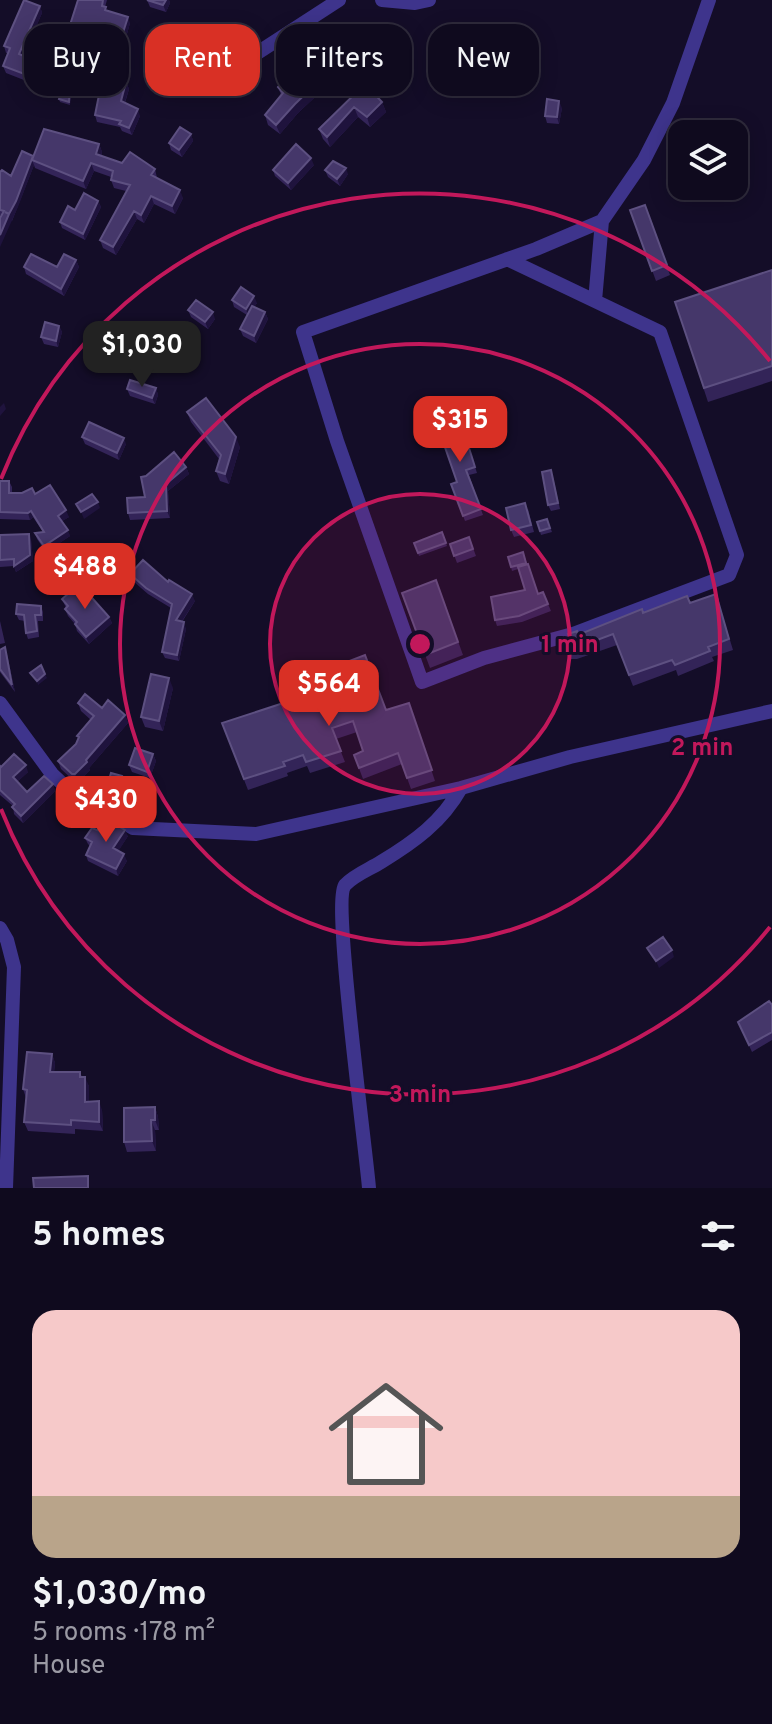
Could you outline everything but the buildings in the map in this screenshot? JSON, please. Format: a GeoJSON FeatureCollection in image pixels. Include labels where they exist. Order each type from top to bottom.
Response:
{"type":"FeatureCollection","features":[{"type":"Feature","properties":{"kind":"street"},"geometry":{"type":"LineString","coordinates":[[260,51],[339,0]]}},
{"type":"Feature","properties":{"kind":"street"},"geometry":{"type":"LineString","coordinates":[[382,0],[415,3],[429,0]]}},
{"type":"Feature","properties":{"kind":"street"},"geometry":{"type":"LineString","coordinates":[[595,301],[602,221],[644,160],[673,103],[709,0]]}},
{"type":"Feature","properties":{"kind":"street"},"geometry":{"type":"LineString","coordinates":[[507,259],[660,332],[737,555],[729,575],[573,634],[484,658],[422,682],[337,441],[303,332],[507,259],[602,221]]}},
{"type":"Feature","properties":{"kind":"street"},"geometry":{"type":"LineString","coordinates":[[0,703],[52,774],[70,791],[133,828],[256,834],[461,788],[570,757],[772,711]]}},
{"type":"Feature","properties":{"kind":"street"},"geometry":{"type":"LineString","coordinates":[[369,1188],[344,960],[341,892],[349,881],[413,842],[444,816],[461,788]]}},
{"type":"Feature","properties":{"kind":"street"},"geometry":{"type":"LineString","coordinates":[[0,928],[7,940],[14,967],[6,1188]]}}]}
